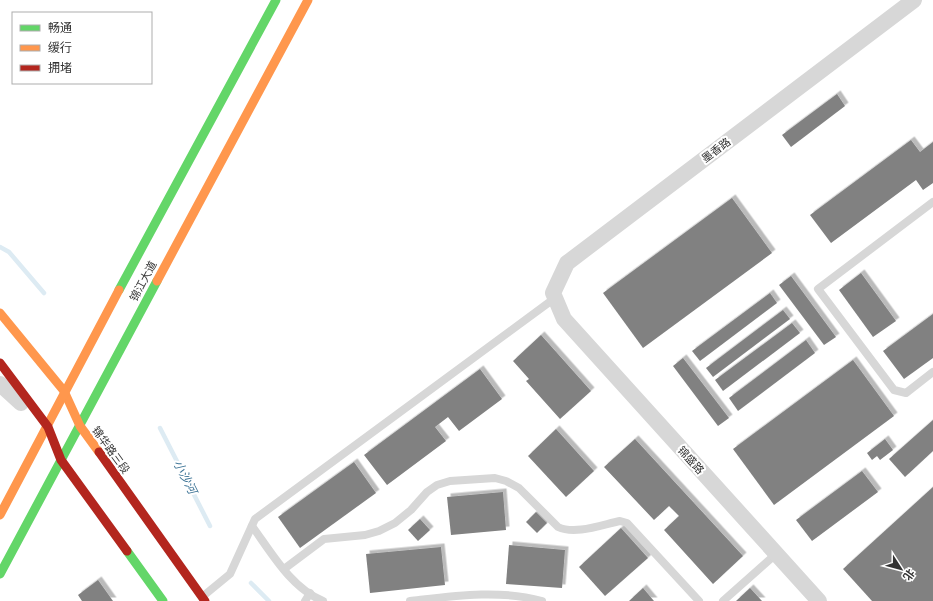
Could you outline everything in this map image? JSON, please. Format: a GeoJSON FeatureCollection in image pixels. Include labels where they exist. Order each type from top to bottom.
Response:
{"type":"FeatureCollection","features":[{"type":"Feature","properties":{"kind":"main road","name":"锦江大道"},"geometry":{"type":"LineString","coordinates":[[0,515],[48,427],[64,391],[276,0]]}},
{"type":"Feature","properties":{"kind":"main road","name":"锦江大道"},"geometry":{"type":"LineString","coordinates":[[0,574],[308,0]]}},
{"type":"Feature","properties":{"kind":"main road","name":"锦华路三段"},"geometry":{"type":"LineString","coordinates":[[0,313],[64,391],[80,426],[203,599]]}},
{"type":"Feature","properties":{"kind":"main road"},"geometry":{"type":"LineString","coordinates":[[0,363],[48,427],[61,460],[164,601]]}},
{"type":"Feature","properties":{"kind":"street","name":"墨香路"},"geometry":{"type":"LineString","coordinates":[[555,298],[553,293],[567,263],[914,0]]}},
{"type":"Feature","properties":{"kind":"street","name":"锦盛路"},"geometry":{"type":"LineString","coordinates":[[555,298],[564,319],[819,601]]}},
{"type":"Feature","properties":{"kind":"street"},"geometry":{"type":"LineString","coordinates":[[0,384],[48,427]]}},
{"type":"Feature","properties":{"kind":"lane"},"geometry":{"type":"LineString","coordinates":[[933,202],[818,289],[894,390],[906,393],[933,372]]}},
{"type":"Feature","properties":{"kind":"lane"},"geometry":{"type":"LineString","coordinates":[[203,599],[230,574],[255,519],[555,298]]}},
{"type":"Feature","properties":{"kind":"lane"},"geometry":{"type":"LineString","coordinates":[[284,569],[324,539],[365,535],[395,523],[411,510],[427,492],[437,485],[450,481],[495,478],[506,481],[519,488],[558,527],[566,530],[575,531],[620,521],[627,523],[699,601]]}},
{"type":"Feature","properties":{"kind":"lane"},"geometry":{"type":"LineString","coordinates":[[252,526],[284,569],[310,593],[323,601]]}},
{"type":"Feature","properties":{"kind":"lane"},"geometry":{"type":"LineString","coordinates":[[723,601],[776,554]]}},
{"type":"Feature","properties":{"kind":"lane"},"geometry":{"type":"LineString","coordinates":[[305,601],[310,593]]}},
{"type":"Feature","properties":{"kind":"lane"},"geometry":{"type":"LineString","coordinates":[[410,601],[482,594],[533,598],[542,601]]}},
{"type":"Feature","properties":{"kind":"building"},"geometry":{"type":"Polygon","coordinates":[[[837,94],[845,106],[791,147],[782,135],[837,94]]]}},
{"type":"Feature","properties":{"kind":"building"},"geometry":{"type":"Polygon","coordinates":[[[911,140],[920,152],[933,142],[933,183],[923,190],[916,180],[831,243],[810,215],[911,140]]]}},
{"type":"Feature","properties":{"kind":"building"},"geometry":{"type":"Polygon","coordinates":[[[732,198],[772,253],[643,348],[603,293],[732,198]]]}},
{"type":"Feature","properties":{"kind":"building"},"geometry":{"type":"Polygon","coordinates":[[[861,273],[896,321],[873,337],[839,290],[861,273]]]}},
{"type":"Feature","properties":{"kind":"building"},"geometry":{"type":"Polygon","coordinates":[[[791,276],[836,337],[824,345],[779,285],[791,276]]]}},
{"type":"Feature","properties":{"kind":"building"},"geometry":{"type":"Polygon","coordinates":[[[770,293],[777,303],[700,361],[692,351],[770,293]]]}},
{"type":"Feature","properties":{"kind":"building"},"geometry":{"type":"Polygon","coordinates":[[[783,310],[790,319],[713,377],[706,368],[783,310]]]}},
{"type":"Feature","properties":{"kind":"building"},"geometry":{"type":"Polygon","coordinates":[[[933,314],[933,358],[904,379],[883,351],[933,314]]]}},
{"type":"Feature","properties":{"kind":"building"},"geometry":{"type":"Polygon","coordinates":[[[792,323],[800,333],[723,391],[715,380],[792,323]]]}},
{"type":"Feature","properties":{"kind":"building"},"geometry":{"type":"Polygon","coordinates":[[[541,335],[591,391],[560,419],[526,381],[529,379],[513,361],[541,335]]]}},
{"type":"Feature","properties":{"kind":"building"},"geometry":{"type":"Polygon","coordinates":[[[806,340],[815,353],[738,411],[729,398],[806,340]]]}},
{"type":"Feature","properties":{"kind":"building"},"geometry":{"type":"Polygon","coordinates":[[[683,358],[729,418],[718,426],[673,366],[683,358]]]}},
{"type":"Feature","properties":{"kind":"building"},"geometry":{"type":"Polygon","coordinates":[[[853,360],[894,416],[774,505],[733,449],[853,360]]]}},
{"type":"Feature","properties":{"kind":"building"},"geometry":{"type":"Polygon","coordinates":[[[480,369],[502,399],[459,431],[448,417],[435,427],[446,441],[387,485],[364,455],[480,369]]]}},
{"type":"Feature","properties":{"kind":"building"},"geometry":{"type":"Polygon","coordinates":[[[933,420],[933,451],[905,477],[889,459],[933,420]]]}},
{"type":"Feature","properties":{"kind":"building"},"geometry":{"type":"Polygon","coordinates":[[[556,429],[594,471],[566,497],[528,456],[556,429]]]}},
{"type":"Feature","properties":{"kind":"building"},"geometry":{"type":"Polygon","coordinates":[[[635,439],[743,556],[713,584],[664,530],[679,516],[669,506],[654,520],[604,467],[635,439]]]}},
{"type":"Feature","properties":{"kind":"building"},"geometry":{"type":"Polygon","coordinates":[[[885,439],[893,450],[880,460],[877,456],[872,460],[867,453],[885,439]]]}},
{"type":"Feature","properties":{"kind":"building"},"geometry":{"type":"Polygon","coordinates":[[[354,462],[376,493],[300,548],[278,517],[354,462]]]}},
{"type":"Feature","properties":{"kind":"building"},"geometry":{"type":"Polygon","coordinates":[[[862,471],[878,492],[812,541],[796,520],[862,471]]]}},
{"type":"Feature","properties":{"kind":"building"},"geometry":{"type":"Polygon","coordinates":[[[933,487],[933,601],[872,601],[843,569],[933,487]]]}},
{"type":"Feature","properties":{"kind":"building"},"geometry":{"type":"Polygon","coordinates":[[[503,492],[506,530],[451,535],[447,497],[503,492]]]}},
{"type":"Feature","properties":{"kind":"building"},"geometry":{"type":"Polygon","coordinates":[[[536,512],[547,523],[537,533],[526,522],[536,512]]]}},
{"type":"Feature","properties":{"kind":"building"},"geometry":{"type":"Polygon","coordinates":[[[420,519],[430,530],[418,541],[408,530],[420,519]]]}},
{"type":"Feature","properties":{"kind":"building"},"geometry":{"type":"Polygon","coordinates":[[[621,528],[648,558],[605,596],[579,567],[621,528]]]}},
{"type":"Feature","properties":{"kind":"building"},"geometry":{"type":"Polygon","coordinates":[[[509,545],[565,550],[562,588],[506,584],[509,545]]]}},
{"type":"Feature","properties":{"kind":"building"},"geometry":{"type":"Polygon","coordinates":[[[441,547],[445,585],[370,593],[366,554],[441,547]]]}},
{"type":"Feature","properties":{"kind":"building"},"geometry":{"type":"Polygon","coordinates":[[[98,580],[113,601],[82,601],[78,595],[98,580]]]}},
{"type":"Feature","properties":{"kind":"building"},"geometry":{"type":"Polygon","coordinates":[[[643,588],[654,601],[629,601],[643,588]]]}},
{"type":"Feature","properties":{"kind":"building"},"geometry":{"type":"Polygon","coordinates":[[[750,588],[762,601],[736,601],[750,588]]]}},
{"type":"Feature","properties":{"kind":"waterway","name":"小沙河"},"geometry":{"type":"LineString","coordinates":[[0,247],[9,252],[44,293]]}},
{"type":"Feature","properties":{"kind":"waterway","name":"小沙河"},"geometry":{"type":"LineString","coordinates":[[160,428],[210,526]]}},
{"type":"Feature","properties":{"kind":"waterway","name":"小沙河"},"geometry":{"type":"LineString","coordinates":[[251,583],[269,601]]}},
{"type":"Feature","properties":{"kind":"traffic: fast"},"geometry":{"type":"LineString","coordinates":[[119,290],[276,0]]}},
{"type":"Feature","properties":{"kind":"traffic: fast"},"geometry":{"type":"LineString","coordinates":[[0,574],[157,281]]}},
{"type":"Feature","properties":{"kind":"traffic: fast"},"geometry":{"type":"LineString","coordinates":[[127,551],[163,601]]}},
{"type":"Feature","properties":{"kind":"traffic: slow"},"geometry":{"type":"LineString","coordinates":[[157,281],[308,0]]}},
{"type":"Feature","properties":{"kind":"traffic: slow"},"geometry":{"type":"LineString","coordinates":[[0,515],[119,290]]}},
{"type":"Feature","properties":{"kind":"traffic: slow"},"geometry":{"type":"LineString","coordinates":[[0,313],[64,391],[80,426],[99,452]]}},
{"type":"Feature","properties":{"kind":"traffic: jam"},"geometry":{"type":"LineString","coordinates":[[0,363],[48,427],[61,460],[127,551]]}},
{"type":"Feature","properties":{"kind":"traffic: jam"},"geometry":{"type":"LineString","coordinates":[[99,452],[205,601]]}}]}
